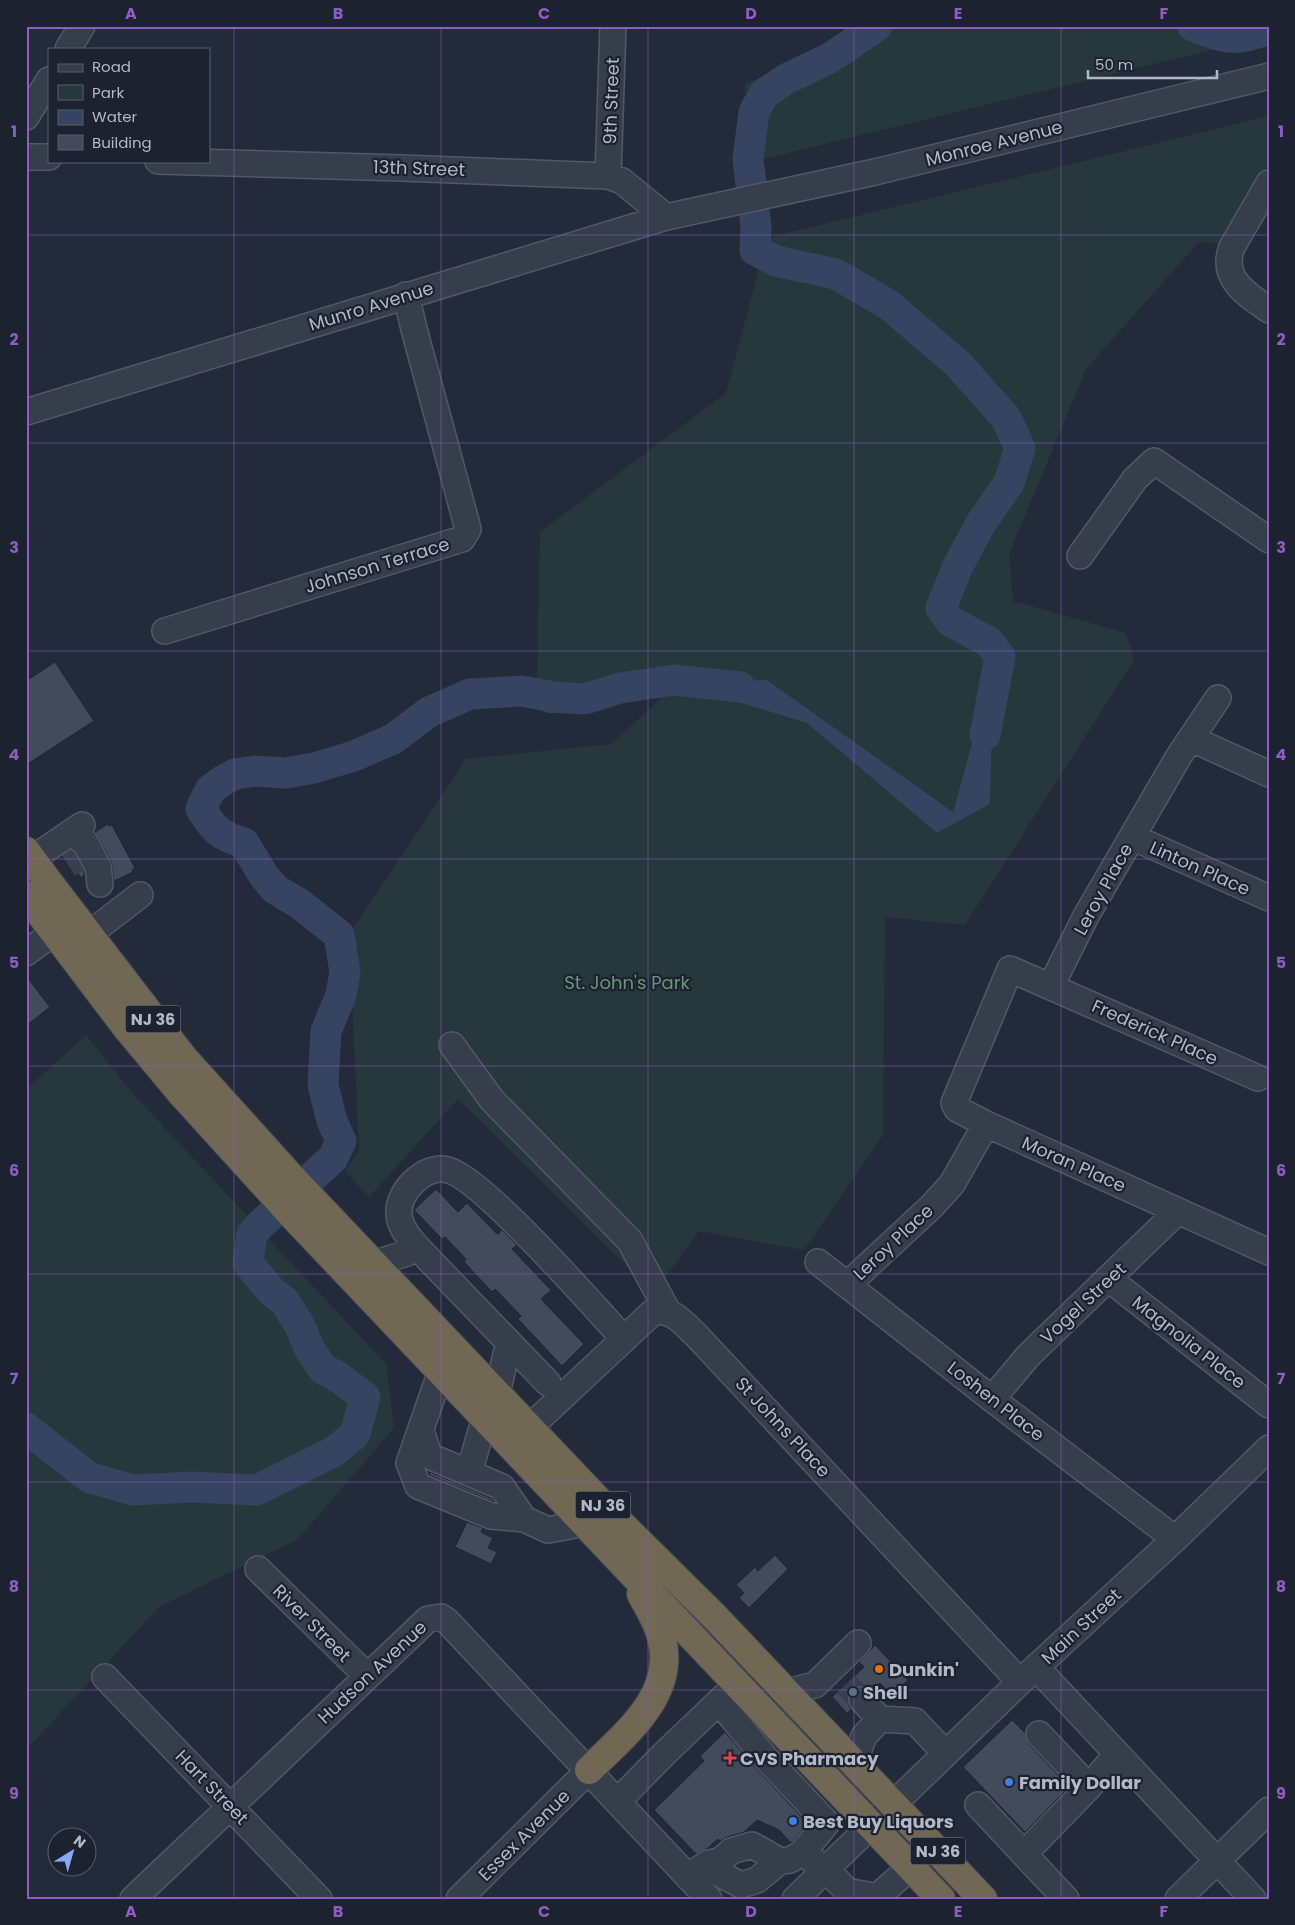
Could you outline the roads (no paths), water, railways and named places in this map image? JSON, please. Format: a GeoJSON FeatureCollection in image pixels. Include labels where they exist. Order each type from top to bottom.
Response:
{"type":"FeatureCollection","features":[{"type":"Feature","properties":{"kind":"highway","name":"NJ 36"},"geometry":{"type":"LineString","coordinates":[[29,855],[88,935],[282,1185]]}},
{"type":"Feature","properties":{"kind":"highway","name":"NJ 36"},"geometry":{"type":"LineString","coordinates":[[26,895],[126,1027],[181,1093],[282,1185],[441,1371],[529,1428],[786,1692],[983,1899]]}},
{"type":"Feature","properties":{"kind":"highway","name":"NJ 36"},"geometry":{"type":"LineString","coordinates":[[307,1212],[373,1264],[491,1405],[586,1523],[625,1564],[728,1692],[816,1767],[941,1899]]}},
{"type":"Feature","properties":{"kind":"highway"},"geometry":{"type":"LineString","coordinates":[[589,1770],[645,1713],[656,1696],[664,1668],[664,1647],[657,1623],[625,1564]]}},
{"type":"Feature","properties":{"kind":"street"},"geometry":{"type":"LineString","coordinates":[[69,48],[82,26]]}},
{"type":"Feature","properties":{"kind":"street","name":"9th Street"},"geometry":{"type":"LineString","coordinates":[[608,176],[613,26]]}},
{"type":"Feature","properties":{"kind":"street","name":"Monroe Avenue"},"geometry":{"type":"LineString","coordinates":[[718,206],[876,172],[1269,76]]}},
{"type":"Feature","properties":{"kind":"street"},"geometry":{"type":"LineString","coordinates":[[26,117],[48,82]]}},
{"type":"Feature","properties":{"kind":"street"},"geometry":{"type":"LineString","coordinates":[[26,156],[48,157]]}},
{"type":"Feature","properties":{"kind":"street","name":"13th Street"},"geometry":{"type":"LineString","coordinates":[[199,162],[365,166],[608,176],[622,181],[666,217]]}},
{"type":"Feature","properties":{"kind":"street"},"geometry":{"type":"LineString","coordinates":[[1269,183],[1232,246],[1228,256],[1228,265],[1236,283],[1244,292],[1269,310]]}},
{"type":"Feature","properties":{"kind":"street","name":"Munro Avenue"},"geometry":{"type":"LineString","coordinates":[[26,412],[666,217],[718,206]]}},
{"type":"Feature","properties":{"kind":"street","name":"Johnson Terrace"},"geometry":{"type":"LineString","coordinates":[[165,631],[462,539],[468,529],[406,295]]}},
{"type":"Feature","properties":{"kind":"street"},"geometry":{"type":"LineString","coordinates":[[1080,556],[1135,479],[1154,461],[1269,540]]}},
{"type":"Feature","properties":{"kind":"street","name":"Leroy Place"},"geometry":{"type":"LineString","coordinates":[[1051,986],[1086,916],[1179,756],[1218,698]]}},
{"type":"Feature","properties":{"kind":"street"},"geometry":{"type":"LineString","coordinates":[[1192,739],[1269,774]]}},
{"type":"Feature","properties":{"kind":"street"},"geometry":{"type":"LineString","coordinates":[[29,855],[75,835],[85,842],[98,867],[94,878],[118,911]]}},
{"type":"Feature","properties":{"kind":"street","name":"Linton Place"},"geometry":{"type":"LineString","coordinates":[[1132,837],[1269,898]]}},
{"type":"Feature","properties":{"kind":"street"},"geometry":{"type":"LineString","coordinates":[[88,935],[140,896]]}},
{"type":"Feature","properties":{"kind":"street"},"geometry":{"type":"LineString","coordinates":[[26,953],[53,933]]}},
{"type":"Feature","properties":{"kind":"street","name":"Moran Place"},"geometry":{"type":"LineString","coordinates":[[1051,986],[1010,969],[954,1103],[957,1109],[986,1124],[1269,1252]]}},
{"type":"Feature","properties":{"kind":"street","name":"Frederick Place"},"geometry":{"type":"LineString","coordinates":[[1051,986],[1258,1078]]}},
{"type":"Feature","properties":{"kind":"street"},"geometry":{"type":"LineString","coordinates":[[452,1045],[492,1100],[630,1242],[668,1312]]}},
{"type":"Feature","properties":{"kind":"street","name":"Leroy Place"},"geometry":{"type":"LineString","coordinates":[[847,1285],[932,1206],[952,1184],[986,1124]]}},
{"type":"Feature","properties":{"kind":"street"},"geometry":{"type":"LineString","coordinates":[[548,1383],[416,1246],[403,1229],[399,1215],[400,1203],[405,1192],[426,1173],[443,1169],[461,1176],[507,1213],[624,1339]]}},
{"type":"Feature","properties":{"kind":"street","name":"Vogel Street"},"geometry":{"type":"LineString","coordinates":[[992,1398],[1028,1356],[1178,1211]]}},
{"type":"Feature","properties":{"kind":"street"},"geometry":{"type":"LineString","coordinates":[[373,1264],[407,1253],[416,1246]]}},
{"type":"Feature","properties":{"kind":"street","name":"Loshen Place"},"geometry":{"type":"LineString","coordinates":[[818,1262],[1175,1539]]}},
{"type":"Feature","properties":{"kind":"street","name":"Magnolia Place"},"geometry":{"type":"LineString","coordinates":[[1109,1279],[1269,1405]]}},
{"type":"Feature","properties":{"kind":"street"},"geometry":{"type":"LineString","coordinates":[[529,1428],[653,1312],[668,1312]]}},
{"type":"Feature","properties":{"kind":"street","name":"St Johns Place"},"geometry":{"type":"LineString","coordinates":[[668,1312],[696,1335],[1028,1674],[1117,1754],[1253,1899]]}},
{"type":"Feature","properties":{"kind":"street"},"geometry":{"type":"LineString","coordinates":[[469,1473],[506,1354],[513,1347]]}},
{"type":"Feature","properties":{"kind":"street"},"geometry":{"type":"LineString","coordinates":[[441,1371],[409,1463],[418,1486],[491,1516],[524,1519],[548,1530],[586,1523]]}},
{"type":"Feature","properties":{"kind":"street"},"geometry":{"type":"LineString","coordinates":[[421,1430],[430,1456],[502,1487],[524,1519]]}},
{"type":"Feature","properties":{"kind":"street","name":"Main Street"},"geometry":{"type":"LineString","coordinates":[[795,1899],[871,1826],[892,1803],[1028,1674],[1175,1539],[1269,1448]]}},
{"type":"Feature","properties":{"kind":"street","name":"River Street"},"geometry":{"type":"LineString","coordinates":[[258,1569],[367,1676]]}},
{"type":"Feature","properties":{"kind":"street","name":"Hudson Avenue"},"geometry":{"type":"LineString","coordinates":[[133,1899],[428,1619],[441,1617],[447,1621],[618,1801],[698,1870],[709,1899]]}},
{"type":"Feature","properties":{"kind":"street"},"geometry":{"type":"LineString","coordinates":[[840,1683],[858,1643]]}},
{"type":"Feature","properties":{"kind":"street","name":"Hart Street"},"geometry":{"type":"LineString","coordinates":[[105,1677],[319,1899]]}},
{"type":"Feature","properties":{"kind":"street"},"geometry":{"type":"LineString","coordinates":[[786,1692],[815,1685],[840,1683],[880,1719],[915,1721],[945,1753]]}},
{"type":"Feature","properties":{"kind":"street"},"geometry":{"type":"LineString","coordinates":[[618,1801],[662,1755],[728,1692],[764,1756],[827,1823],[791,1857],[757,1880],[740,1885],[720,1874],[698,1870]]}},
{"type":"Feature","properties":{"kind":"street"},"geometry":{"type":"LineString","coordinates":[[854,1763],[864,1736],[880,1719]]}},
{"type":"Feature","properties":{"kind":"street"},"geometry":{"type":"LineString","coordinates":[[1039,1734],[1089,1787]]}},
{"type":"Feature","properties":{"kind":"street"},"geometry":{"type":"LineString","coordinates":[[1024,1854],[1089,1787],[1117,1754]]}},
{"type":"Feature","properties":{"kind":"street"},"geometry":{"type":"LineString","coordinates":[[795,1787],[816,1767]]}},
{"type":"Feature","properties":{"kind":"street","name":"Essex Avenue"},"geometry":{"type":"LineString","coordinates":[[459,1899],[589,1770]]}},
{"type":"Feature","properties":{"kind":"street"},"geometry":{"type":"LineString","coordinates":[[978,1805],[1024,1854],[1054,1894]]}},
{"type":"Feature","properties":{"kind":"street"},"geometry":{"type":"LineString","coordinates":[[1178,1899],[1269,1810]]}},
{"type":"Feature","properties":{"kind":"street"},"geometry":{"type":"LineString","coordinates":[[698,1870],[720,1861],[731,1851],[752,1845],[826,1869],[847,1891],[878,1898],[911,1867]]}},
{"type":"Feature","properties":{"kind":"water"},"geometry":{"type":"Polygon","coordinates":[[[994,663],[990,804],[937,833],[807,723],[715,695],[643,692],[571,712],[549,713],[532,708],[529,695],[537,687],[767,680],[953,812],[994,663]]]}},
{"type":"Feature","properties":{"kind":"waterway"},"geometry":{"type":"LineString","coordinates":[[877,26],[830,58],[786,79],[764,94],[754,112],[748,159],[756,227],[755,250],[776,261],[836,274],[889,305],[958,364],[1006,418],[1020,448],[1009,483],[981,523],[958,566],[941,608],[950,621],[989,642],[1000,657],[985,735]]}},
{"type":"Feature","properties":{"kind":"waterway"},"geometry":{"type":"LineString","coordinates":[[1193,26],[1214,34],[1231,37],[1247,36],[1269,29]]}},
{"type":"Feature","properties":{"kind":"waterway"},"geometry":{"type":"LineString","coordinates":[[26,1428],[90,1478],[134,1490],[192,1487],[257,1490],[335,1451],[355,1434],[365,1397],[338,1377],[323,1369],[310,1350],[300,1326],[285,1302],[271,1291],[248,1263],[252,1234],[333,1158],[341,1141],[332,1121],[323,1085],[326,1031],[341,995],[345,972],[339,935],[300,904],[275,889],[264,876],[244,843],[223,835],[214,827],[201,809],[210,790],[235,774],[255,771],[286,773],[314,768],[354,756],[393,739],[429,712],[470,694],[522,691],[554,697],[585,699],[620,688],[674,680],[740,687]]}},
{"type":"Feature","properties":{"kind":"tunnel"},"geometry":{"type":"LineString","coordinates":[[72,848],[88,873]]}},
{"type":"Feature","properties":{"kind":"tunnel"},"geometry":{"type":"LineString","coordinates":[[846,1684],[862,1700]]}},
{"type":"Feature","properties":{"kind":"place","name":"Dunkin'"},"geometry":{"type":"Point","coordinates":[879,1669]}},
{"type":"Feature","properties":{"kind":"place","name":"Shell"},"geometry":{"type":"Point","coordinates":[853,1692]}},
{"type":"Feature","properties":{"kind":"place","name":"CVS Pharmacy"},"geometry":{"type":"Point","coordinates":[730,1758]}},
{"type":"Feature","properties":{"kind":"place","name":"Family Dollar"},"geometry":{"type":"Point","coordinates":[1009,1782]}},
{"type":"Feature","properties":{"kind":"place","name":"Best Buy Liquors"},"geometry":{"type":"Point","coordinates":[793,1821]}},
{"type":"Feature","properties":{"kind":"park label","name":"St. John's Park"},"geometry":{"type":"Point","coordinates":[627,982]}}]}
